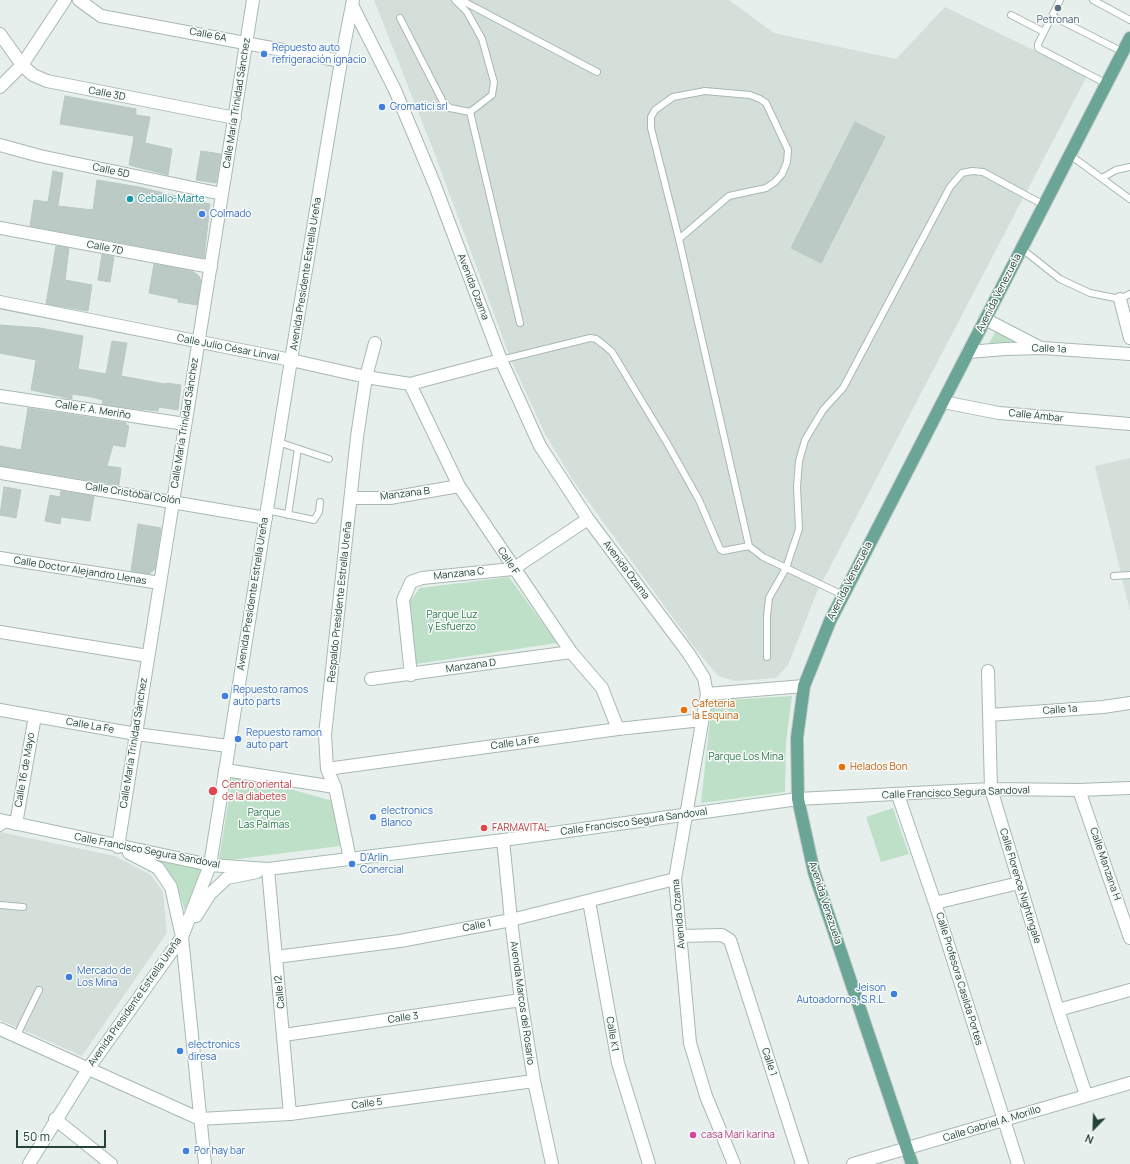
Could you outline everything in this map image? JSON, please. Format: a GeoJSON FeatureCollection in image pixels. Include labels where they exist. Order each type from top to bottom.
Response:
{"type":"FeatureCollection","features":[{"type":"Feature","properties":{"kind":"main road","name":"Avenida Venezuela"},"geometry":{"type":"LineString","coordinates":[[912,1164],[814,872],[798,800],[797,738],[804,686],[830,621],[843,595],[1130,38]]}},
{"type":"Feature","properties":{"kind":"street"},"geometry":{"type":"LineString","coordinates":[[0,87],[22,65],[65,0]]}},
{"type":"Feature","properties":{"kind":"street","name":"Calle 6A"},"geometry":{"type":"LineString","coordinates":[[79,0],[101,16],[341,60]]}},
{"type":"Feature","properties":{"kind":"street","name":"Calle María Trinidad Sánchez"},"geometry":{"type":"LineString","coordinates":[[118,847],[253,0]]}},
{"type":"Feature","properties":{"kind":"street","name":"Avenida Presidente Estrella Ureña"},"geometry":{"type":"LineString","coordinates":[[29,1164],[55,1119],[88,1069],[182,937],[210,865],[291,360],[352,2]]}},
{"type":"Feature","properties":{"kind":"street","name":"Avenida Ozama"},"geometry":{"type":"LineString","coordinates":[[352,2],[395,90],[434,183],[501,360],[540,446],[588,519],[689,654],[704,678],[707,694],[675,879],[690,1043],[706,1096],[734,1164]]}},
{"type":"Feature","properties":{"kind":"street","name":"Calle 3D"},"geometry":{"type":"LineString","coordinates":[[0,34],[22,65],[40,78],[63,85],[234,118]]}},
{"type":"Feature","properties":{"kind":"street","name":"Calle 5D"},"geometry":{"type":"LineString","coordinates":[[0,148],[222,194]]}},
{"type":"Feature","properties":{"kind":"street","name":"Calle 7D"},"geometry":{"type":"LineString","coordinates":[[0,228],[211,268]]}},
{"type":"Feature","properties":{"kind":"street"},"geometry":{"type":"LineString","coordinates":[[1125,297],[1130,338]]}},
{"type":"Feature","properties":{"kind":"street","name":"Calle Julio César Linval"},"geometry":{"type":"LineString","coordinates":[[0,302],[291,360],[366,377],[410,384],[501,360]]}},
{"type":"Feature","properties":{"kind":"street"},"geometry":{"type":"LineString","coordinates":[[985,319],[1042,348]]}},
{"type":"Feature","properties":{"kind":"street","name":"Respaldo Presidente Estrella Ureña"},"geometry":{"type":"LineString","coordinates":[[350,859],[334,787],[327,769],[325,735],[352,498],[357,437],[366,377],[375,343]]}},
{"type":"Feature","properties":{"kind":"street","name":"Calle 1a"},"geometry":{"type":"LineString","coordinates":[[968,352],[1042,348],[1130,354]]}},
{"type":"Feature","properties":{"kind":"street","name":"Calle F"},"geometry":{"type":"LineString","coordinates":[[410,384],[459,486],[513,569],[570,652],[602,688],[618,729]]}},
{"type":"Feature","properties":{"kind":"street","name":"Calle F. A. Meriño"},"geometry":{"type":"LineString","coordinates":[[0,396],[185,424]]}},
{"type":"Feature","properties":{"kind":"street","name":"Calle Ámbar"},"geometry":{"type":"LineString","coordinates":[[942,402],[999,412],[1130,424]]}},
{"type":"Feature","properties":{"kind":"street","name":"Calle Cristóbal Colón"},"geometry":{"type":"LineString","coordinates":[[0,473],[173,501],[266,514]]}},
{"type":"Feature","properties":{"kind":"street","name":"Manzana B"},"geometry":{"type":"LineString","coordinates":[[352,498],[390,498],[459,486]]}},
{"type":"Feature","properties":{"kind":"street","name":"Manzana C"},"geometry":{"type":"LineString","coordinates":[[411,675],[402,600],[411,582],[422,578],[513,569],[588,519]]}},
{"type":"Feature","properties":{"kind":"street","name":"Calle Doctor Alejandro Llenas"},"geometry":{"type":"LineString","coordinates":[[0,558],[160,583]]}},
{"type":"Feature","properties":{"kind":"street"},"geometry":{"type":"LineString","coordinates":[[0,632],[148,656]]}},
{"type":"Feature","properties":{"kind":"street","name":"Manzana D"},"geometry":{"type":"LineString","coordinates":[[371,679],[411,675],[570,652]]}},
{"type":"Feature","properties":{"kind":"street","name":"Calle Florence Nightingale"},"geometry":{"type":"LineString","coordinates":[[988,671],[991,789],[1058,1010],[1086,1095]]}},
{"type":"Feature","properties":{"kind":"street"},"geometry":{"type":"LineString","coordinates":[[707,694],[804,686]]}},
{"type":"Feature","properties":{"kind":"street","name":"Calle 1a"},"geometry":{"type":"LineString","coordinates":[[989,715],[1103,707],[1130,703]]}},
{"type":"Feature","properties":{"kind":"street","name":"Calle La Fe"},"geometry":{"type":"LineString","coordinates":[[0,710],[136,734],[228,746]]}},
{"type":"Feature","properties":{"kind":"street","name":"Calle 16 de Mayo"},"geometry":{"type":"LineString","coordinates":[[6,824],[35,716]]}},
{"type":"Feature","properties":{"kind":"street","name":"Calle La Fe"},"geometry":{"type":"LineString","coordinates":[[327,769],[618,729],[702,720]]}},
{"type":"Feature","properties":{"kind":"street"},"geometry":{"type":"LineString","coordinates":[[225,770],[334,787]]}},
{"type":"Feature","properties":{"kind":"street","name":"Calle Francisco Segura Sandoval"},"geometry":{"type":"LineString","coordinates":[[6,824],[210,865],[268,869],[503,840],[798,800],[991,789],[1079,790],[1130,788]]}},
{"type":"Feature","properties":{"kind":"street","name":"Calle Manzana H"},"geometry":{"type":"LineString","coordinates":[[1079,790],[1124,902],[1130,938]]}},
{"type":"Feature","properties":{"kind":"street","name":"Calle Profesora Casilda Portes"},"geometry":{"type":"LineString","coordinates":[[898,795],[935,903],[1018,1164]]}},
{"type":"Feature","properties":{"kind":"street","name":"Avenida Marcos del Rosario"},"geometry":{"type":"LineString","coordinates":[[503,840],[510,920],[521,1000],[534,1082],[552,1164]]}},
{"type":"Feature","properties":{"kind":"street"},"geometry":{"type":"LineString","coordinates":[[118,847],[158,868],[171,887],[182,937],[205,1164]]}},
{"type":"Feature","properties":{"kind":"street"},"geometry":{"type":"LineString","coordinates":[[182,937],[210,894],[227,878],[268,869]]}},
{"type":"Feature","properties":{"kind":"street","name":"Calle I2"},"geometry":{"type":"LineString","coordinates":[[268,869],[290,1114]]}},
{"type":"Feature","properties":{"kind":"street","name":"Calle 1"},"geometry":{"type":"LineString","coordinates":[[276,956],[400,941],[510,920],[675,879]]}},
{"type":"Feature","properties":{"kind":"street"},"geometry":{"type":"LineString","coordinates":[[935,903],[1019,883]]}},
{"type":"Feature","properties":{"kind":"street","name":"Calle K1"},"geometry":{"type":"LineString","coordinates":[[589,901],[618,1063],[649,1164]]}},
{"type":"Feature","properties":{"kind":"street","name":"Calle 1"},"geometry":{"type":"LineString","coordinates":[[681,936],[722,935],[730,940],[802,1164]]}},
{"type":"Feature","properties":{"kind":"street"},"geometry":{"type":"LineString","coordinates":[[1058,1010],[1130,990]]}},
{"type":"Feature","properties":{"kind":"street","name":"Calle 3"},"geometry":{"type":"LineString","coordinates":[[284,1035],[521,1000]]}},
{"type":"Feature","properties":{"kind":"street"},"geometry":{"type":"LineString","coordinates":[[2,1033],[16,1037],[200,1119]]}},
{"type":"Feature","properties":{"kind":"street","name":"Calle 5"},"geometry":{"type":"LineString","coordinates":[[200,1119],[290,1114],[534,1082]]}},
{"type":"Feature","properties":{"kind":"street","name":"Calle Gabriel A. Morillo"},"geometry":{"type":"LineString","coordinates":[[853,1164],[907,1150],[1130,1082]]}},
{"type":"Feature","properties":{"kind":"street"},"geometry":{"type":"LineString","coordinates":[[55,1119],[111,1164]]}},
{"type":"Feature","properties":{"kind":"lane"},"geometry":{"type":"LineString","coordinates":[[400,18],[443,102],[450,108],[470,112],[492,95],[494,82],[482,39],[467,12],[455,0]]}},
{"type":"Feature","properties":{"kind":"lane"},"geometry":{"type":"LineString","coordinates":[[461,0],[597,72]]}},
{"type":"Feature","properties":{"kind":"lane"},"geometry":{"type":"LineString","coordinates":[[1060,0],[1038,44],[1038,48],[1106,84]]}},
{"type":"Feature","properties":{"kind":"lane"},"geometry":{"type":"LineString","coordinates":[[1094,0],[1130,20]]}},
{"type":"Feature","properties":{"kind":"lane"},"geometry":{"type":"LineString","coordinates":[[1011,15],[1044,32]]}},
{"type":"Feature","properties":{"kind":"lane"},"geometry":{"type":"LineString","coordinates":[[1052,16],[1123,52]]}},
{"type":"Feature","properties":{"kind":"lane"},"geometry":{"type":"LineString","coordinates":[[679,239],[729,196],[766,188],[775,182],[782,174],[787,162],[788,150],[766,103],[760,99],[750,95],[705,91],[673,97],[655,110],[651,118],[651,128],[679,239],[749,546],[763,557],[843,595]]}},
{"type":"Feature","properties":{"kind":"lane"},"geometry":{"type":"LineString","coordinates":[[470,112],[520,323]]}},
{"type":"Feature","properties":{"kind":"lane"},"geometry":{"type":"LineString","coordinates":[[1070,155],[1130,199]]}},
{"type":"Feature","properties":{"kind":"lane"},"geometry":{"type":"LineString","coordinates":[[1102,178],[1116,170],[1130,168]]}},
{"type":"Feature","properties":{"kind":"lane"},"geometry":{"type":"LineString","coordinates":[[767,657],[767,616],[769,598],[786,568],[799,529],[799,468],[806,440],[823,410],[843,388],[950,187],[962,173],[972,171],[983,172],[1044,205]]}},
{"type":"Feature","properties":{"kind":"lane"},"geometry":{"type":"LineString","coordinates":[[1022,249],[1060,279],[1090,293],[1125,297]]}},
{"type":"Feature","properties":{"kind":"lane"},"geometry":{"type":"LineString","coordinates":[[501,360],[590,338],[596,339],[612,352],[667,443],[699,500],[712,536],[720,549],[724,551],[749,546]]}},
{"type":"Feature","properties":{"kind":"lane"},"geometry":{"type":"LineString","coordinates":[[278,442],[329,458]]}},
{"type":"Feature","properties":{"kind":"lane"},"geometry":{"type":"LineString","coordinates":[[288,515],[298,449]]}},
{"type":"Feature","properties":{"kind":"lane"},"geometry":{"type":"LineString","coordinates":[[266,514],[288,515],[314,520],[319,512],[320,502]]}},
{"type":"Feature","properties":{"kind":"lane"},"geometry":{"type":"LineString","coordinates":[[1114,576],[1130,575]]}},
{"type":"Feature","properties":{"kind":"lane"},"geometry":{"type":"LineString","coordinates":[[0,905],[23,907]]}},
{"type":"Feature","properties":{"kind":"lane"},"geometry":{"type":"LineString","coordinates":[[16,1037],[39,990]]}},
{"type":"Feature","properties":{"kind":"shaded area"},"geometry":{"type":"Polygon","coordinates":[[[374,0],[729,0],[774,33],[896,59],[945,7],[1087,76],[817,592],[788,665],[776,678],[736,681],[718,676],[695,648],[574,482],[545,434],[511,360],[434,152],[374,0]]]}},
{"type":"Feature","properties":{"kind":"shaded area"},"geometry":{"type":"Polygon","coordinates":[[[1130,458],[1130,611],[1095,466],[1130,458]]]}},
{"type":"Feature","properties":{"kind":"shaded area","name":"Mercado de Los Mina"},"geometry":{"type":"Polygon","coordinates":[[[0,832],[115,856],[151,875],[163,892],[167,933],[82,1056],[0,1020],[0,832]]]}},
{"type":"Feature","properties":{"kind":"green space"},"geometry":{"type":"Polygon","coordinates":[[[997,329],[1026,344],[988,345],[997,329]]]}},
{"type":"Feature","properties":{"kind":"green space","name":"Parque Luz y Esfuerzo"},"geometry":{"type":"Polygon","coordinates":[[[509,577],[557,643],[416,664],[409,602],[420,588],[509,577]]]}},
{"type":"Feature","properties":{"kind":"green space","name":"Parque Los Mina"},"geometry":{"type":"Polygon","coordinates":[[[792,696],[786,742],[785,792],[701,803],[712,701],[792,696]]]}},
{"type":"Feature","properties":{"kind":"green space","name":"Parque Las Palmas"},"geometry":{"type":"Polygon","coordinates":[[[233,773],[333,801],[340,846],[230,860],[219,859],[233,773]]]}},
{"type":"Feature","properties":{"kind":"green space"},"geometry":{"type":"Polygon","coordinates":[[[893,808],[909,854],[881,862],[866,817],[893,808]]]}},
{"type":"Feature","properties":{"kind":"green space"},"geometry":{"type":"Polygon","coordinates":[[[149,858],[201,869],[185,911],[177,885],[164,865],[149,858]]]}},
{"type":"Feature","properties":{"kind":"building"},"geometry":{"type":"Polygon","coordinates":[[[65,96],[136,109],[136,115],[150,117],[145,143],[172,149],[168,175],[129,165],[134,136],[60,124],[65,96]]]}},
{"type":"Feature","properties":{"kind":"building"},"geometry":{"type":"Polygon","coordinates":[[[855,122],[885,137],[821,263],[791,248],[855,122]]]}},
{"type":"Feature","properties":{"kind":"building"},"geometry":{"type":"Polygon","coordinates":[[[201,151],[221,154],[216,183],[196,180],[201,151]]]}},
{"type":"Feature","properties":{"kind":"building"},"geometry":{"type":"Polygon","coordinates":[[[53,171],[63,173],[58,206],[93,210],[97,180],[139,187],[210,204],[204,258],[30,226],[34,200],[48,202],[53,171]]]}},
{"type":"Feature","properties":{"kind":"building"},"geometry":{"type":"Polygon","coordinates":[[[56,246],[69,248],[65,280],[92,285],[88,311],[46,304],[56,246]]]}},
{"type":"Feature","properties":{"kind":"building"},"geometry":{"type":"Polygon","coordinates":[[[102,254],[114,257],[110,282],[98,280],[102,254]]]}},
{"type":"Feature","properties":{"kind":"building"},"geometry":{"type":"Polygon","coordinates":[[[154,264],[192,271],[198,275],[201,280],[197,305],[178,302],[178,299],[149,293],[154,264]]]}},
{"type":"Feature","properties":{"kind":"building"},"geometry":{"type":"Polygon","coordinates":[[[0,325],[40,328],[83,336],[78,369],[106,374],[112,341],[127,343],[121,376],[165,384],[181,385],[178,410],[159,407],[158,411],[129,408],[102,404],[103,400],[91,397],[72,394],[72,399],[31,390],[36,360],[0,353],[0,325]]]}},
{"type":"Feature","properties":{"kind":"building"},"geometry":{"type":"Polygon","coordinates":[[[28,408],[126,423],[126,425],[129,426],[125,447],[113,445],[107,466],[121,468],[119,485],[0,466],[0,446],[21,450],[28,408]]]}},
{"type":"Feature","properties":{"kind":"building"},"geometry":{"type":"Polygon","coordinates":[[[4,487],[21,490],[16,518],[0,515],[4,487]]]}},
{"type":"Feature","properties":{"kind":"building"},"geometry":{"type":"Polygon","coordinates":[[[61,491],[94,496],[90,521],[61,517],[60,524],[45,521],[50,495],[60,497],[61,491]]]}},
{"type":"Feature","properties":{"kind":"building"},"geometry":{"type":"Polygon","coordinates":[[[138,524],[161,528],[155,569],[149,574],[131,571],[138,524]]]}},
{"type":"Feature","properties":{"kind":"place","name":"Petronan"},"geometry":{"type":"Point","coordinates":[1058,8]}},
{"type":"Feature","properties":{"kind":"place","name":"Repuesto auto refrigeración ignacio"},"geometry":{"type":"Point","coordinates":[264,54]}},
{"type":"Feature","properties":{"kind":"place","name":"Gromatici srl"},"geometry":{"type":"Point","coordinates":[382,107]}},
{"type":"Feature","properties":{"kind":"place","name":"Ceballo-Marte"},"geometry":{"type":"Point","coordinates":[130,199]}},
{"type":"Feature","properties":{"kind":"place","name":"Colmado"},"geometry":{"type":"Point","coordinates":[202,214]}},
{"type":"Feature","properties":{"kind":"place","name":"Repuesto ramos auto parts"},"geometry":{"type":"Point","coordinates":[225,696]}},
{"type":"Feature","properties":{"kind":"place","name":"Cafeteria la Esquina"},"geometry":{"type":"Point","coordinates":[684,710]}},
{"type":"Feature","properties":{"kind":"place","name":"Repuesto ramon auto part"},"geometry":{"type":"Point","coordinates":[238,739]}},
{"type":"Feature","properties":{"kind":"place","name":"Helados Bon"},"geometry":{"type":"Point","coordinates":[842,767]}},
{"type":"Feature","properties":{"kind":"place","name":"Centro oriental de la diabetes"},"geometry":{"type":"Point","coordinates":[213,791]}},
{"type":"Feature","properties":{"kind":"place","name":"electronics Blanco"},"geometry":{"type":"Point","coordinates":[373,817]}},
{"type":"Feature","properties":{"kind":"place","name":"FARMAVITAL"},"geometry":{"type":"Point","coordinates":[484,828]}},
{"type":"Feature","properties":{"kind":"place","name":"D’Arlin Conercial"},"geometry":{"type":"Point","coordinates":[352,864]}},
{"type":"Feature","properties":{"kind":"place","name":"Mercado de Los Mina"},"geometry":{"type":"Point","coordinates":[69,977]}},
{"type":"Feature","properties":{"kind":"place","name":"Jeison Autoadornos, S.R.L."},"geometry":{"type":"Point","coordinates":[894,994]}},
{"type":"Feature","properties":{"kind":"place","name":"electronics diresa"},"geometry":{"type":"Point","coordinates":[180,1051]}},
{"type":"Feature","properties":{"kind":"place","name":"casa Mari karina"},"geometry":{"type":"Point","coordinates":[693,1135]}},
{"type":"Feature","properties":{"kind":"place","name":"Por hay bar"},"geometry":{"type":"Point","coordinates":[186,1151]}}]}
